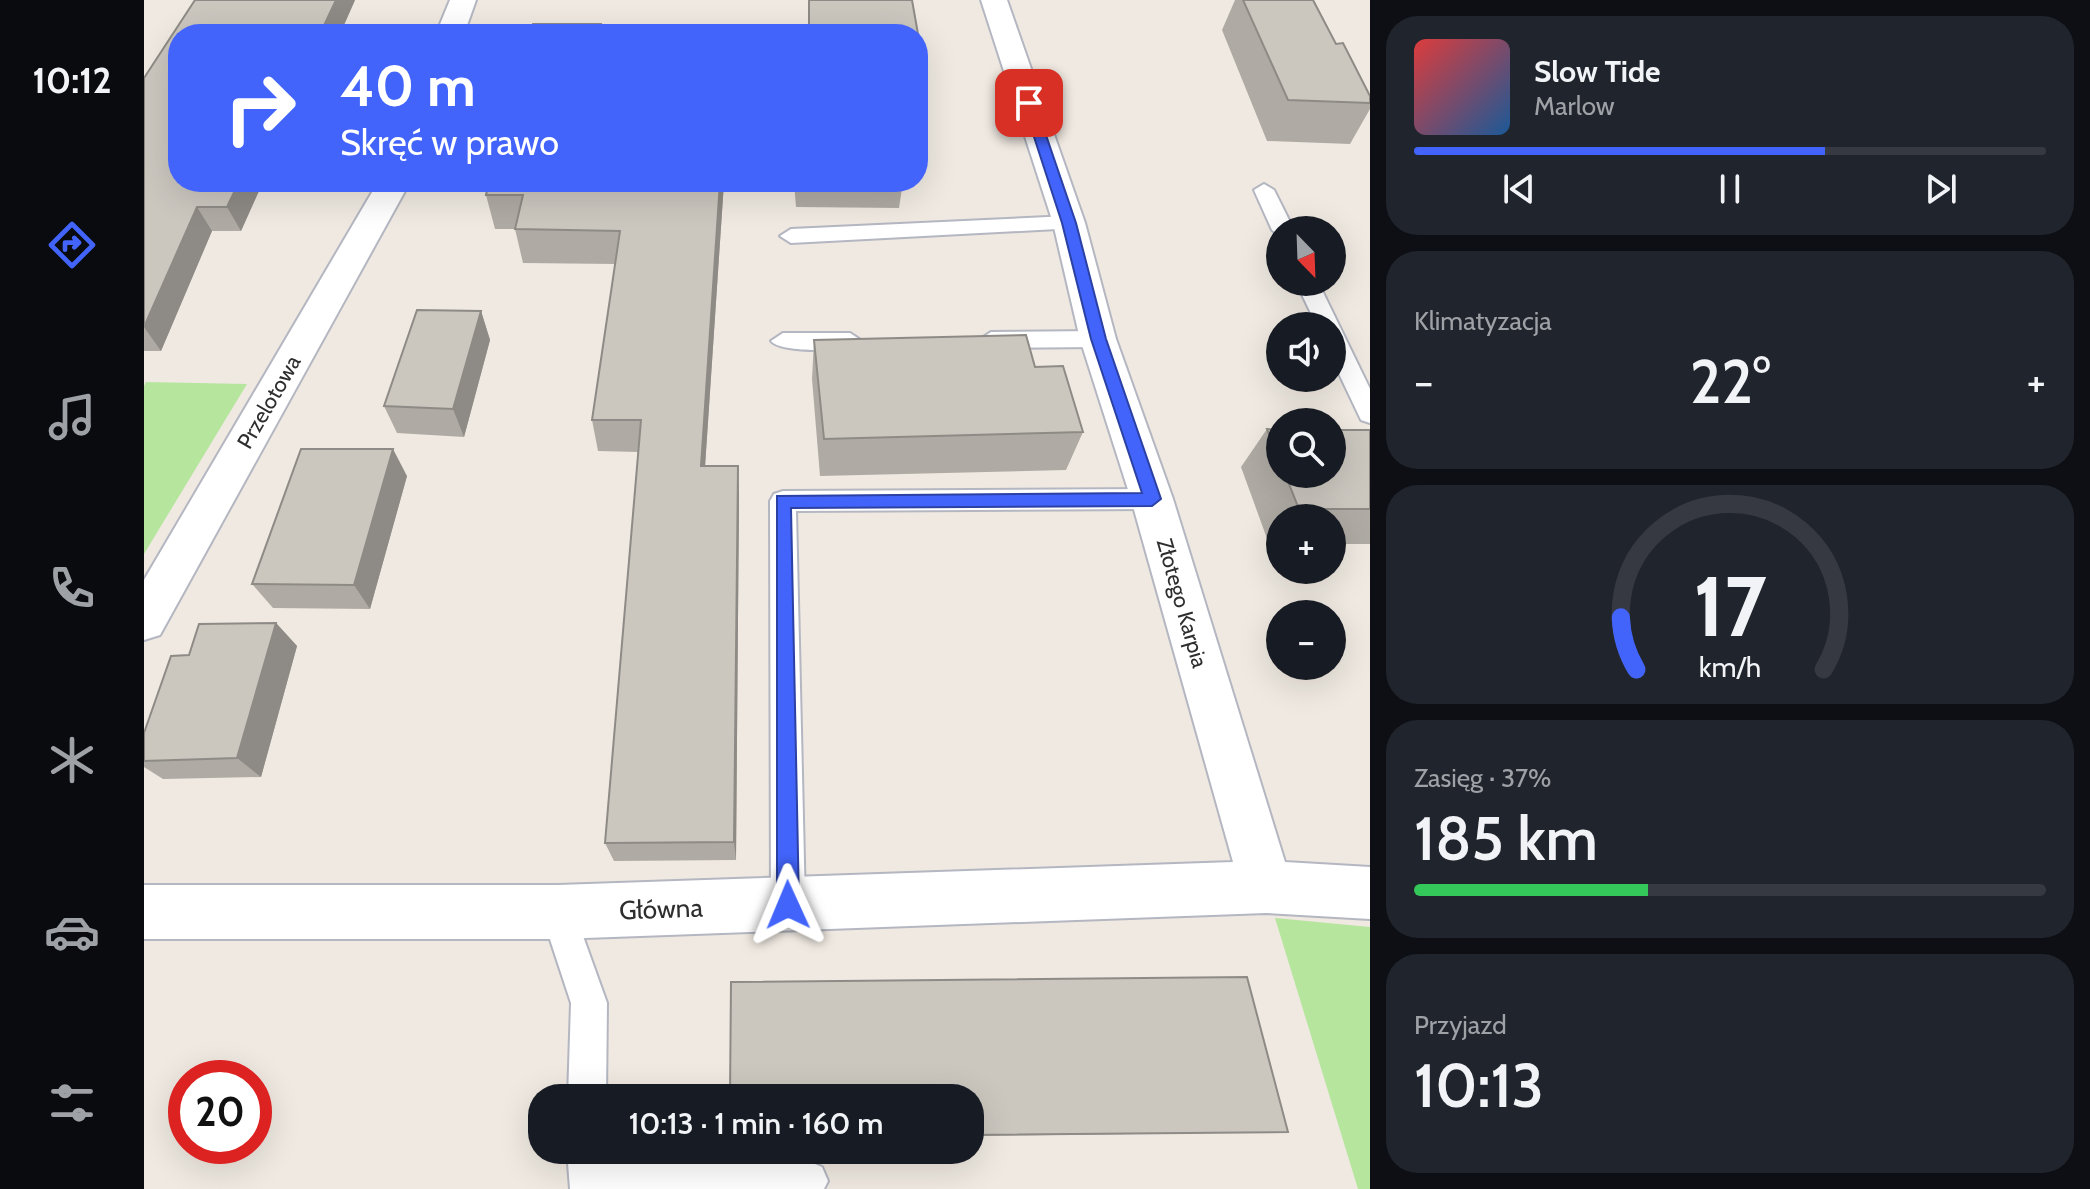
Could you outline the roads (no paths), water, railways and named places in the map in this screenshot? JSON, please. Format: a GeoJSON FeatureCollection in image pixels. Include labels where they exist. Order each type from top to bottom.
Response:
{"type":"FeatureCollection","features":[{"type":"Feature","properties":{"kind":"street"},"geometry":{"type":"LineString","coordinates":[[454,24],[463,0]]}},
{"type":"Feature","properties":{"kind":"street","name":"Złotego Karpia"},"geometry":{"type":"LineString","coordinates":[[994,0],[1069,223],[1098,339],[1152,499],[1266,887]]}},
{"type":"Feature","properties":{"kind":"street","name":"Przelotowa"},"geometry":{"type":"LineString","coordinates":[[144,621],[388,192]]}},
{"type":"Feature","properties":{"kind":"street","name":"Główna"},"geometry":{"type":"LineString","coordinates":[[144,912],[558,912],[1266,887],[1370,893]]}},
{"type":"Feature","properties":{"kind":"lane"},"geometry":{"type":"LineString","coordinates":[[1264,190],[1276,216]]}},
{"type":"Feature","properties":{"kind":"lane"},"geometry":{"type":"LineString","coordinates":[[791,236],[1069,223]]}},
{"type":"Feature","properties":{"kind":"lane"},"geometry":{"type":"LineString","coordinates":[[972,340],[1098,339]]}},
{"type":"Feature","properties":{"kind":"lane"},"geometry":{"type":"LineString","coordinates":[[783,341],[877,340]]}},
{"type":"Feature","properties":{"kind":"lane"},"geometry":{"type":"LineString","coordinates":[[1346,363],[1370,414]]}},
{"type":"Feature","properties":{"kind":"lane"},"geometry":{"type":"LineString","coordinates":[[788,905],[783,501],[1152,499]]}},
{"type":"Feature","properties":{"kind":"lane"},"geometry":{"type":"LineString","coordinates":[[558,912],[589,1003],[587,1084]]}},
{"type":"Feature","properties":{"kind":"lane"},"geometry":{"type":"LineString","coordinates":[[586,1164],[586,1181],[808,1181]]}}]}
